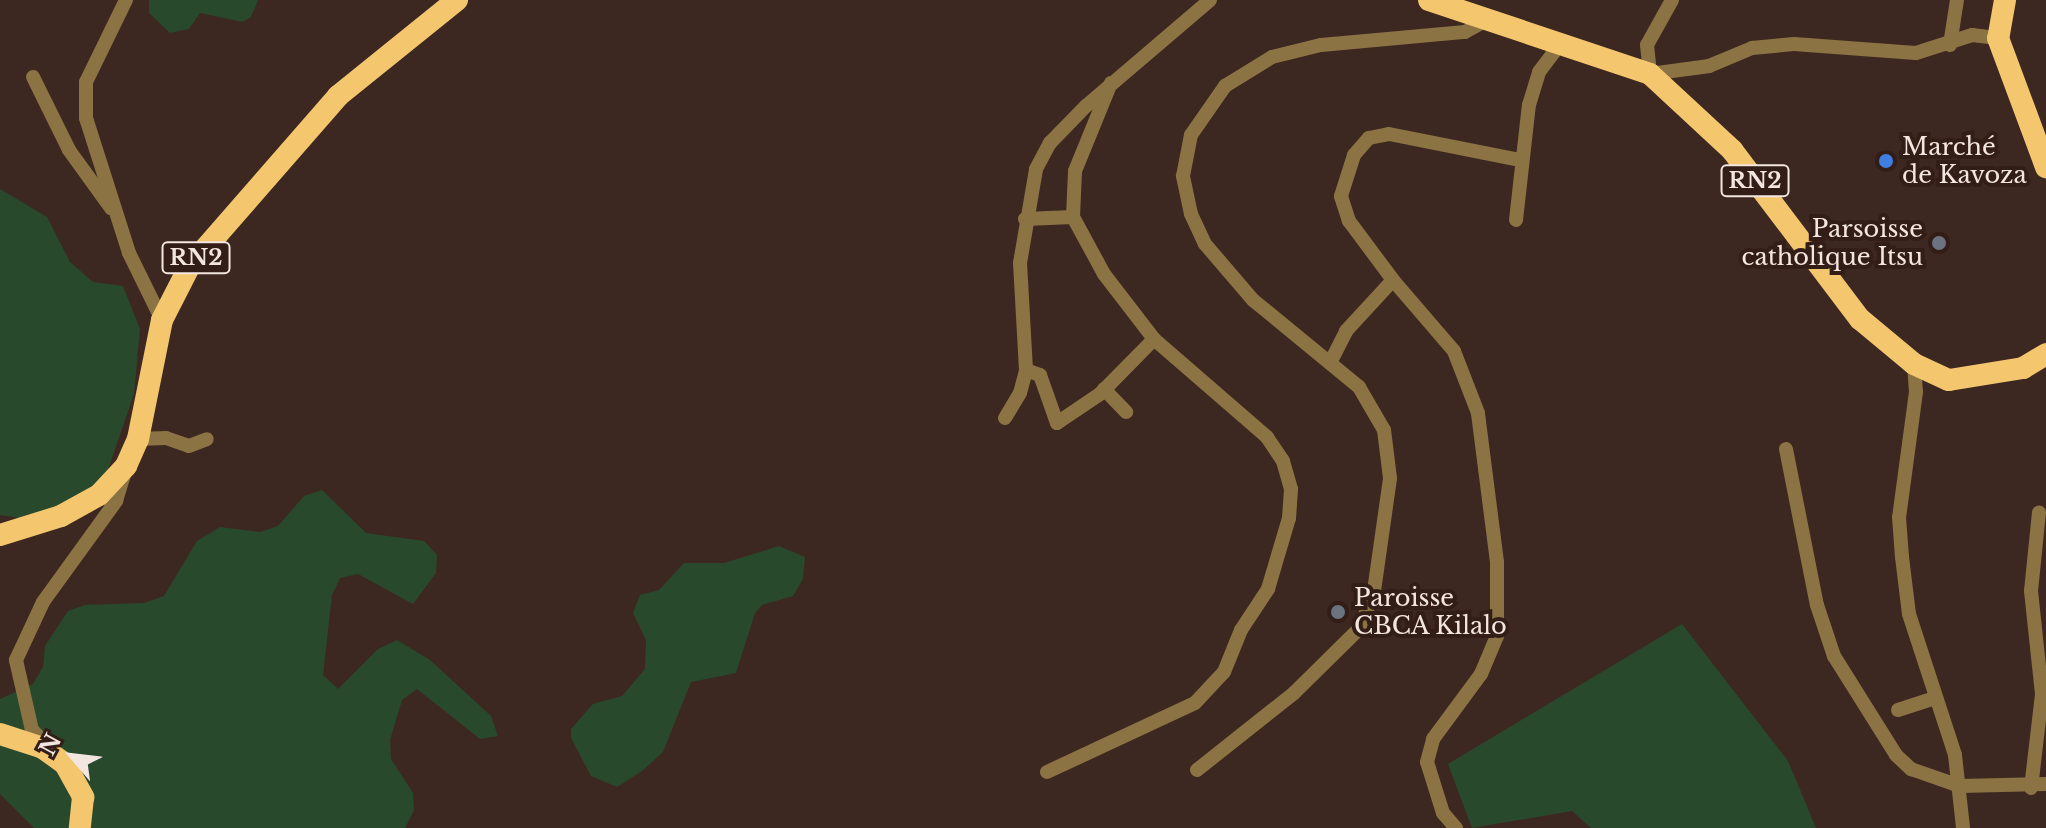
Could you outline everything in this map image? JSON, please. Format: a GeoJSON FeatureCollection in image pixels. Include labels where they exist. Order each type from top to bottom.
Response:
{"type":"FeatureCollection","features":[{"type":"Feature","properties":{"kind":"highway","name":"RN2"},"geometry":{"type":"LineString","coordinates":[[0,535],[61,516],[99,495],[126,466],[138,439],[162,320],[189,267],[295,140],[380,59],[457,0]]}},
{"type":"Feature","properties":{"kind":"highway","name":"RN2"},"geometry":{"type":"LineString","coordinates":[[1429,0],[1461,5],[1487,20],[1650,74],[1732,150],[1860,319],[1914,364],[1949,380],[2023,368],[2046,354]]}},
{"type":"Feature","properties":{"kind":"highway"},"geometry":{"type":"LineString","coordinates":[[2005,0],[1998,38],[2046,167]]}},
{"type":"Feature","properties":{"kind":"highway"},"geometry":{"type":"LineString","coordinates":[[0,734],[43,748],[65,764],[83,797],[80,828]]}},
{"type":"Feature","properties":{"kind":"street"},"geometry":{"type":"LineString","coordinates":[[126,0],[86,82],[84,97],[114,211],[162,320]]}},
{"type":"Feature","properties":{"kind":"street"},"geometry":{"type":"LineString","coordinates":[[1005,418],[1020,393],[1026,370],[1020,305],[1025,219],[1036,169],[1050,143],[1111,83],[1210,0]]}},
{"type":"Feature","properties":{"kind":"street"},"geometry":{"type":"LineString","coordinates":[[1672,0],[1647,45],[1650,74],[1709,66],[1752,48],[1780,45],[1916,53],[1950,45],[1972,35],[1998,38]]}},
{"type":"Feature","properties":{"kind":"street"},"geometry":{"type":"LineString","coordinates":[[1950,45],[1957,0]]}},
{"type":"Feature","properties":{"kind":"street"},"geometry":{"type":"LineString","coordinates":[[1197,770],[1294,693],[1347,642],[1368,611],[1389,501],[1388,453],[1373,406],[1331,361],[1253,300],[1205,244],[1191,214],[1183,176],[1191,135],[1225,86],[1272,57],[1321,45],[1465,32],[1487,20]]}},
{"type":"Feature","properties":{"kind":"street"},"geometry":{"type":"LineString","coordinates":[[1516,220],[1520,160],[1539,72],[1559,45]]}},
{"type":"Feature","properties":{"kind":"street"},"geometry":{"type":"LineString","coordinates":[[33,77],[69,150],[114,211]]}},
{"type":"Feature","properties":{"kind":"street"},"geometry":{"type":"LineString","coordinates":[[1047,772],[1195,703],[1224,672],[1280,555],[1291,489],[1283,461],[1267,437],[1154,339],[1104,274],[1073,217],[1075,171],[1111,83]]}},
{"type":"Feature","properties":{"kind":"street"},"geometry":{"type":"LineString","coordinates":[[1456,828],[1443,813],[1427,762],[1433,739],[1491,657],[1497,636],[1497,562],[1469,382],[1431,321],[1393,280],[1349,221],[1341,196],[1345,172],[1369,138],[1424,138],[1520,160]]}},
{"type":"Feature","properties":{"kind":"street"},"geometry":{"type":"LineString","coordinates":[[1025,219],[1073,217]]}},
{"type":"Feature","properties":{"kind":"street"},"geometry":{"type":"LineString","coordinates":[[1331,361],[1346,331],[1393,280]]}},
{"type":"Feature","properties":{"kind":"street"},"geometry":{"type":"LineString","coordinates":[[1026,370],[1040,375],[1057,423],[1104,389],[1154,339]]}},
{"type":"Feature","properties":{"kind":"street"},"geometry":{"type":"LineString","coordinates":[[1914,364],[1916,392],[1899,517],[1909,614],[1960,786],[1963,828]]}},
{"type":"Feature","properties":{"kind":"street"},"geometry":{"type":"LineString","coordinates":[[1104,389],[1126,412]]}},
{"type":"Feature","properties":{"kind":"street"},"geometry":{"type":"LineString","coordinates":[[138,439],[166,438],[189,446],[207,439]]}},
{"type":"Feature","properties":{"kind":"street"},"geometry":{"type":"LineString","coordinates":[[1786,449],[1817,605],[1850,688],[1911,769],[1960,786],[2031,788],[2046,784]]}},
{"type":"Feature","properties":{"kind":"street"},"geometry":{"type":"LineString","coordinates":[[65,764],[32,730],[16,660],[43,602],[116,501],[126,466]]}},
{"type":"Feature","properties":{"kind":"street"},"geometry":{"type":"LineString","coordinates":[[2031,788],[2042,694],[2031,591],[2039,512]]}},
{"type":"Feature","properties":{"kind":"street"},"geometry":{"type":"LineString","coordinates":[[1898,710],[1934,698]]}},
{"type":"Feature","properties":{"kind":"green space"},"geometry":{"type":"Polygon","coordinates":[[[149,0],[258,0],[251,17],[243,22],[200,13],[189,29],[170,33],[149,13],[149,0]]]}},
{"type":"Feature","properties":{"kind":"green space"},"geometry":{"type":"Polygon","coordinates":[[[0,189],[47,217],[70,262],[93,282],[123,286],[140,329],[134,394],[99,496],[50,523],[0,515],[0,189]]]}},
{"type":"Feature","properties":{"kind":"green space"},"geometry":{"type":"Polygon","coordinates":[[[322,490],[366,533],[424,541],[437,555],[436,573],[413,604],[358,574],[340,578],[332,595],[323,675],[338,689],[378,649],[397,640],[430,660],[491,716],[498,736],[480,739],[417,689],[402,700],[390,740],[391,759],[413,793],[414,810],[405,828],[34,828],[0,794],[0,699],[33,684],[43,667],[45,646],[68,611],[85,605],[144,603],[164,596],[197,541],[220,527],[260,532],[278,526],[304,496],[322,490]]]}},
{"type":"Feature","properties":{"kind":"green space"},"geometry":{"type":"Polygon","coordinates":[[[779,546],[805,557],[803,579],[793,596],[762,605],[755,613],[736,673],[691,682],[663,752],[642,771],[617,787],[591,776],[571,738],[571,729],[593,704],[622,696],[645,669],[646,640],[633,613],[640,595],[659,590],[684,563],[724,563],[779,546]]]}},
{"type":"Feature","properties":{"kind":"green space"},"geometry":{"type":"Polygon","coordinates":[[[1682,624],[1788,761],[1816,828],[1591,828],[1572,811],[1472,828],[1448,764],[1682,624]]]}},
{"type":"Feature","properties":{"kind":"place","name":"Marché de Kavoza"},"geometry":{"type":"Point","coordinates":[1886,161]}},
{"type":"Feature","properties":{"kind":"place","name":"Parsoisse catholique Itsu"},"geometry":{"type":"Point","coordinates":[1939,243]}},
{"type":"Feature","properties":{"kind":"place","name":"Paroisse CBCA Kilalo"},"geometry":{"type":"Point","coordinates":[1338,612]}}]}
